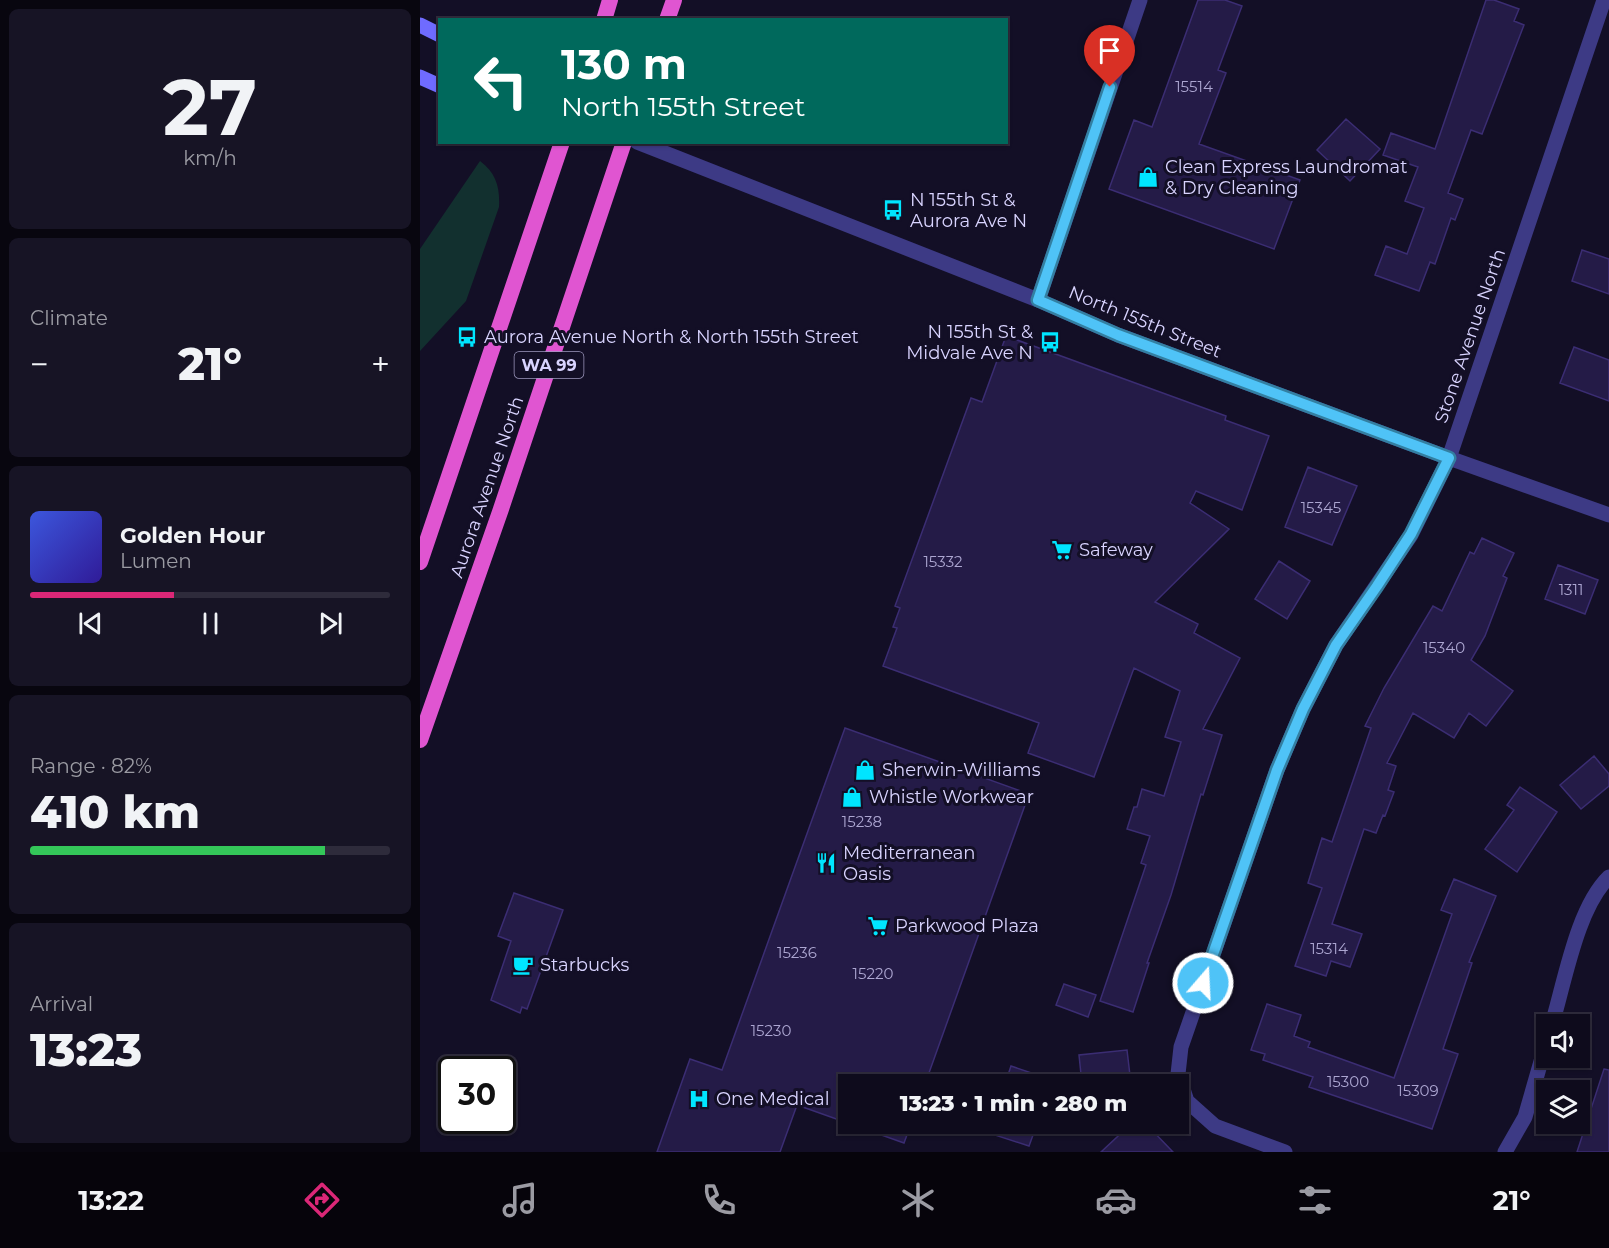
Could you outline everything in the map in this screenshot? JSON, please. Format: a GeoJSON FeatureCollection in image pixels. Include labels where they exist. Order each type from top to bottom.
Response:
{"type":"FeatureCollection","features":[{"type":"Feature","properties":{"kind":"highway"},"geometry":{"type":"LineString","coordinates":[[605,18],[610,0]]}},
{"type":"Feature","properties":{"kind":"highway"},"geometry":{"type":"LineString","coordinates":[[668,18],[674,0]]}},
{"type":"Feature","properties":{"kind":"highway","name":"WA 99"},"geometry":{"type":"LineString","coordinates":[[420,562],[561,144]]}},
{"type":"Feature","properties":{"kind":"highway","name":"Aurora Avenue North"},"geometry":{"type":"LineString","coordinates":[[420,740],[501,509],[623,144]]}},
{"type":"Feature","properties":{"kind":"main road"},"geometry":{"type":"LineString","coordinates":[[420,25],[438,34]]}},
{"type":"Feature","properties":{"kind":"main road"},"geometry":{"type":"LineString","coordinates":[[420,77],[438,85]]}},
{"type":"Feature","properties":{"kind":"street"},"geometry":{"type":"LineString","coordinates":[[1038,300],[1140,0]]}},
{"type":"Feature","properties":{"kind":"street","name":"Stone Avenue North"},"geometry":{"type":"LineString","coordinates":[[1285,1152],[1215,1126],[1187,1101],[1178,1074],[1181,1047],[1277,770],[1303,709],[1336,645],[1411,534],[1449,458],[1604,0]]}},
{"type":"Feature","properties":{"kind":"street","name":"North 155th Street"},"geometry":{"type":"LineString","coordinates":[[642,144],[1038,300],[1118,335],[1609,515]]}},
{"type":"Feature","properties":{"kind":"street"},"geometry":{"type":"LineString","coordinates":[[1555,1014],[1582,922],[1598,888],[1609,877]]}},
{"type":"Feature","properties":{"kind":"street"},"geometry":{"type":"LineString","coordinates":[[1505,1152],[1525,1117],[1539,1068]]}},
{"type":"Feature","properties":{"kind":"green space"},"geometry":{"type":"Polygon","coordinates":[[[480,161],[490,170],[496,181],[499,207],[466,301],[420,351],[420,249],[480,161]]]}},
{"type":"Feature","properties":{"kind":"building"},"geometry":{"type":"Polygon","coordinates":[[[1198,0],[1225,0],[1242,6],[1218,70],[1226,73],[1199,144],[1300,180],[1274,249],[1109,189],[1134,120],[1152,127],[1198,0]]]}},
{"type":"Feature","properties":{"kind":"building"},"geometry":{"type":"Polygon","coordinates":[[[1486,0],[1494,0],[1519,9],[1514,21],[1524,25],[1482,134],[1471,130],[1448,193],[1463,199],[1455,220],[1451,218],[1435,264],[1430,262],[1419,291],[1375,275],[1386,246],[1407,254],[1424,208],[1405,201],[1418,167],[1383,155],[1391,133],[1435,149],[1486,0]]]}},
{"type":"Feature","properties":{"kind":"building"},"geometry":{"type":"Polygon","coordinates":[[[1346,119],[1380,149],[1350,181],[1317,150],[1346,119]]]}},
{"type":"Feature","properties":{"kind":"building"},"geometry":{"type":"Polygon","coordinates":[[[1582,250],[1609,259],[1609,294],[1572,281],[1582,250]]]}},
{"type":"Feature","properties":{"kind":"building","name":"Safeway"},"geometry":{"type":"Polygon","coordinates":[[[1006,336],[1226,416],[1225,420],[1269,436],[1242,510],[1196,491],[1190,503],[1229,529],[1155,602],[1198,624],[1194,633],[1240,658],[1203,729],[1222,735],[1203,795],[1201,794],[1133,1012],[1100,1001],[1146,865],[1141,863],[1150,836],[1127,829],[1142,789],[1164,796],[1181,742],[1165,737],[1180,691],[1134,668],[1094,777],[1028,753],[1039,723],[883,666],[897,628],[893,627],[900,608],[895,606],[971,398],[982,402],[1006,336]]]}},
{"type":"Feature","properties":{"kind":"building"},"geometry":{"type":"Polygon","coordinates":[[[1574,347],[1609,360],[1609,401],[1560,383],[1574,347]]]}},
{"type":"Feature","properties":{"kind":"building"},"geometry":{"type":"Polygon","coordinates":[[[1308,467],[1357,486],[1332,545],[1285,527],[1308,467]]]}},
{"type":"Feature","properties":{"kind":"building"},"geometry":{"type":"Polygon","coordinates":[[[1482,538],[1514,553],[1503,576],[1507,578],[1485,636],[1471,660],[1513,691],[1486,726],[1469,713],[1454,738],[1413,713],[1387,763],[1396,766],[1388,790],[1394,792],[1385,816],[1383,815],[1376,833],[1364,829],[1332,924],[1362,934],[1350,967],[1331,961],[1326,976],[1295,966],[1322,888],[1308,883],[1322,838],[1332,842],[1371,728],[1365,726],[1384,688],[1433,606],[1442,611],[1470,552],[1474,554],[1482,538]]]}},
{"type":"Feature","properties":{"kind":"building"},"geometry":{"type":"Polygon","coordinates":[[[1279,561],[1310,581],[1287,619],[1255,599],[1279,561]]]}},
{"type":"Feature","properties":{"kind":"building"},"geometry":{"type":"Polygon","coordinates":[[[1558,565],[1598,580],[1585,614],[1545,599],[1558,565]]]}},
{"type":"Feature","properties":{"kind":"building","name":"Parkwood Plaza"},"geometry":{"type":"Polygon","coordinates":[[[845,728],[1029,794],[929,1074],[838,1074],[838,1119],[797,1105],[780,1152],[657,1152],[690,1059],[722,1070],[845,728]]]}},
{"type":"Feature","properties":{"kind":"building"},"geometry":{"type":"Polygon","coordinates":[[[1594,756],[1609,774],[1609,786],[1581,809],[1560,785],[1594,756]]]}},
{"type":"Feature","properties":{"kind":"building"},"geometry":{"type":"Polygon","coordinates":[[[1520,787],[1557,812],[1517,872],[1485,849],[1514,810],[1507,805],[1520,787]]]}},
{"type":"Feature","properties":{"kind":"building"},"geometry":{"type":"Polygon","coordinates":[[[1454,879],[1496,896],[1469,962],[1472,963],[1443,1049],[1458,1054],[1432,1129],[1309,1087],[1313,1077],[1263,1060],[1265,1054],[1251,1050],[1267,1004],[1301,1015],[1294,1036],[1310,1042],[1308,1047],[1394,1078],[1452,914],[1441,910],[1454,879]]]}},
{"type":"Feature","properties":{"kind":"building","name":"Starbucks"},"geometry":{"type":"Polygon","coordinates":[[[514,893],[563,910],[527,1009],[522,1007],[520,1013],[491,1000],[511,941],[498,936],[514,893]]]}},
{"type":"Feature","properties":{"kind":"building"},"geometry":{"type":"Polygon","coordinates":[[[1064,984],[1096,995],[1088,1017],[1056,1005],[1064,984]]]}},
{"type":"Feature","properties":{"kind":"building"},"geometry":{"type":"Polygon","coordinates":[[[1127,1050],[1130,1074],[1081,1074],[1079,1055],[1127,1050]]]}},
{"type":"Feature","properties":{"kind":"building"},"geometry":{"type":"Polygon","coordinates":[[[1011,1066],[1034,1074],[1008,1074],[1011,1066]]]}},
{"type":"Feature","properties":{"kind":"building"},"geometry":{"type":"Polygon","coordinates":[[[1604,1069],[1609,1070],[1609,1152],[1577,1152],[1583,1134],[1590,1134],[1590,1112],[1604,1069]]]}},
{"type":"Feature","properties":{"kind":"building"},"geometry":{"type":"Polygon","coordinates":[[[879,1134],[907,1134],[904,1143],[879,1134]]]}},
{"type":"Feature","properties":{"kind":"building"},"geometry":{"type":"Polygon","coordinates":[[[992,1134],[1033,1134],[1029,1146],[992,1134]]]}},
{"type":"Feature","properties":{"kind":"building"},"geometry":{"type":"Polygon","coordinates":[[[1120,1134],[1156,1134],[1173,1152],[1101,1152],[1120,1134]]]}},
{"type":"Feature","properties":{"kind":"place","name":"Clean Express Laundromat & Dry Cleaning"},"geometry":{"type":"Point","coordinates":[1148,177]}},
{"type":"Feature","properties":{"kind":"place","name":"N 155th St & Aurora Ave N"},"geometry":{"type":"Point","coordinates":[893,210]}},
{"type":"Feature","properties":{"kind":"place","name":"Aurora Avenue North & North 155th Street"},"geometry":{"type":"Point","coordinates":[467,337]}},
{"type":"Feature","properties":{"kind":"place","name":"N 155th St & Midvale Ave N"},"geometry":{"type":"Point","coordinates":[1050,342]}},
{"type":"Feature","properties":{"kind":"place","name":"Safeway"},"geometry":{"type":"Point","coordinates":[1062,550]}},
{"type":"Feature","properties":{"kind":"place","name":"Sherwin-Williams"},"geometry":{"type":"Point","coordinates":[865,770]}},
{"type":"Feature","properties":{"kind":"place","name":"Whistle Workwear"},"geometry":{"type":"Point","coordinates":[852,797]}},
{"type":"Feature","properties":{"kind":"place","name":"Mediterranean Oasis"},"geometry":{"type":"Point","coordinates":[826,863]}},
{"type":"Feature","properties":{"kind":"place","name":"Parkwood Plaza"},"geometry":{"type":"Point","coordinates":[878,926]}},
{"type":"Feature","properties":{"kind":"place","name":"Starbucks"},"geometry":{"type":"Point","coordinates":[523,965]}},
{"type":"Feature","properties":{"kind":"place","name":"One Medical"},"geometry":{"type":"Point","coordinates":[699,1099]}},
{"type":"Feature","properties":{"kind":"route"},"geometry":{"type":"LineString","coordinates":[[1110,87],[1038,300],[1118,335],[1449,458],[1411,534],[1336,645],[1303,709],[1277,770],[1203,983]]}}]}
